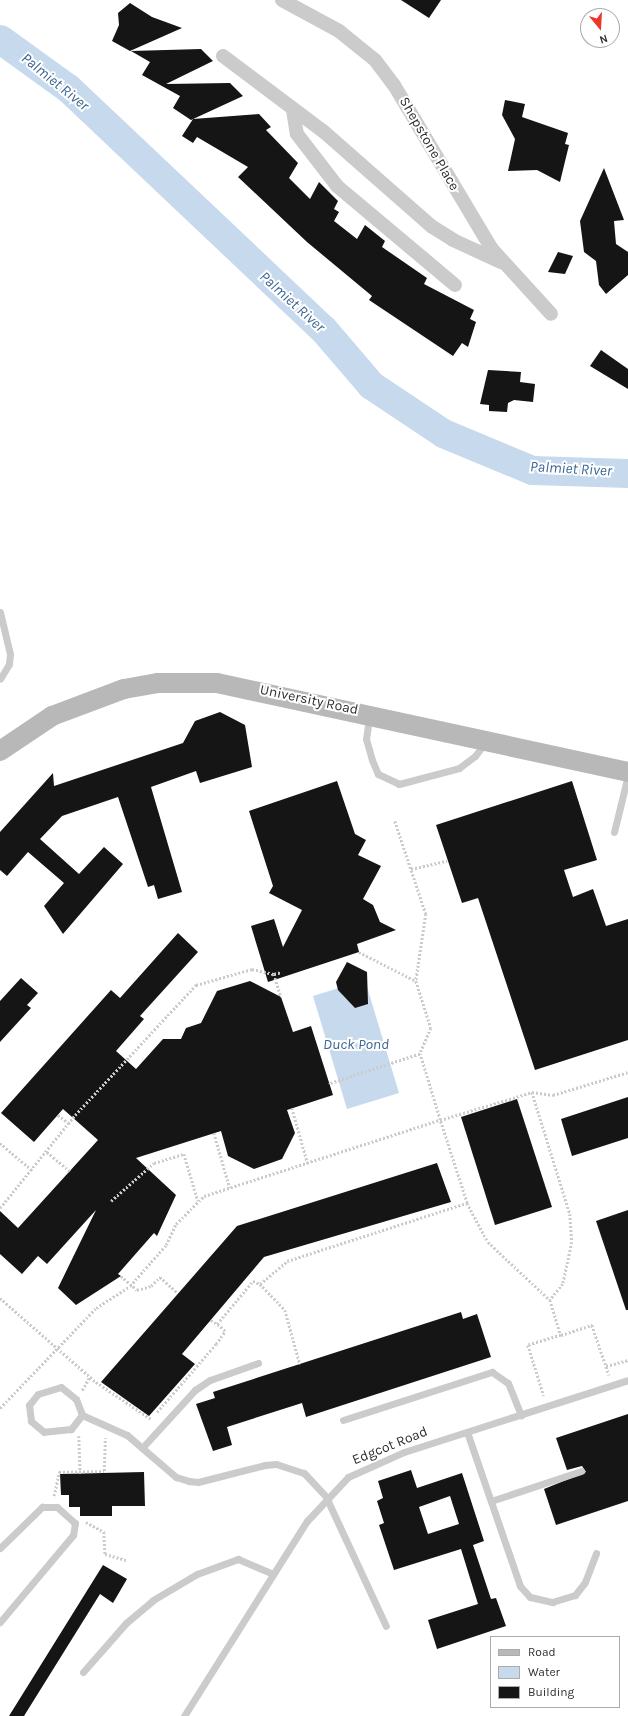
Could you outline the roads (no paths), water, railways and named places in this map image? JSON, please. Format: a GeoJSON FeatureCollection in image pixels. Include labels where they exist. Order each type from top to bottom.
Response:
{"type":"FeatureCollection","features":[{"type":"Feature","properties":{"kind":"street","name":"Shepstone Place"},"geometry":{"type":"LineString","coordinates":[[282,0],[339,30],[376,60],[502,262],[551,314]]}},
{"type":"Feature","properties":{"kind":"street"},"geometry":{"type":"LineString","coordinates":[[223,56],[328,135],[431,226],[453,240],[502,262]]}},
{"type":"Feature","properties":{"kind":"street"},"geometry":{"type":"LineString","coordinates":[[293,110],[297,134],[337,186],[455,285]]}},
{"type":"Feature","properties":{"kind":"street","name":"University Road"},"geometry":{"type":"LineString","coordinates":[[0,751],[34,725],[86,701],[158,683],[217,683],[370,713],[485,742],[628,774]]}},
{"type":"Feature","properties":{"kind":"lane"},"geometry":{"type":"LineString","coordinates":[[0,612],[10,654],[9,664],[0,679]]}},
{"type":"Feature","properties":{"kind":"lane"},"geometry":{"type":"LineString","coordinates":[[370,713],[366,739],[372,760],[378,774],[398,784],[459,768],[476,756],[485,742]]}},
{"type":"Feature","properties":{"kind":"lane"},"geometry":{"type":"LineString","coordinates":[[614,832],[628,774]]}},
{"type":"Feature","properties":{"kind":"lane"},"geometry":{"type":"LineString","coordinates":[[142,1448],[195,1390],[210,1380],[258,1363]]}},
{"type":"Feature","properties":{"kind":"lane"},"geometry":{"type":"LineString","coordinates":[[342,1420],[492,1372],[508,1383],[521,1415]]}},
{"type":"Feature","properties":{"kind":"lane","name":"Edgcot Road"},"geometry":{"type":"LineString","coordinates":[[184,1716],[273,1574],[326,1497],[348,1477],[364,1468],[467,1432],[628,1380]]}},
{"type":"Feature","properties":{"kind":"lane"},"geometry":{"type":"LineString","coordinates":[[81,1418],[76,1399],[61,1387],[38,1394],[29,1405],[31,1421],[44,1432],[63,1432],[81,1418],[105,1423],[142,1448],[176,1477],[189,1481],[276,1464],[304,1473],[326,1497],[386,1626]]}},
{"type":"Feature","properties":{"kind":"lane"},"geometry":{"type":"LineString","coordinates":[[467,1432],[520,1586],[530,1597],[552,1602],[575,1595],[585,1582],[596,1553]]}},
{"type":"Feature","properties":{"kind":"lane"},"geometry":{"type":"LineString","coordinates":[[491,1501],[581,1471]]}},
{"type":"Feature","properties":{"kind":"lane"},"geometry":{"type":"LineString","coordinates":[[0,1548],[36,1512],[53,1505],[70,1518],[76,1530],[0,1622]]}},
{"type":"Feature","properties":{"kind":"lane"},"geometry":{"type":"LineString","coordinates":[[83,1672],[126,1623],[153,1600],[197,1574],[238,1559],[273,1574]]}},
{"type":"Feature","properties":{"kind":"water","name":"Duck Pond"},"geometry":{"type":"Polygon","coordinates":[[[365,980],[399,1093],[347,1109],[313,996],[365,980]]]}},
{"type":"Feature","properties":{"kind":"waterway","name":"Palmiet River"},"geometry":{"type":"LineString","coordinates":[[0,39],[68,88],[323,329],[371,385],[443,433],[532,470],[628,473]]}}]}
